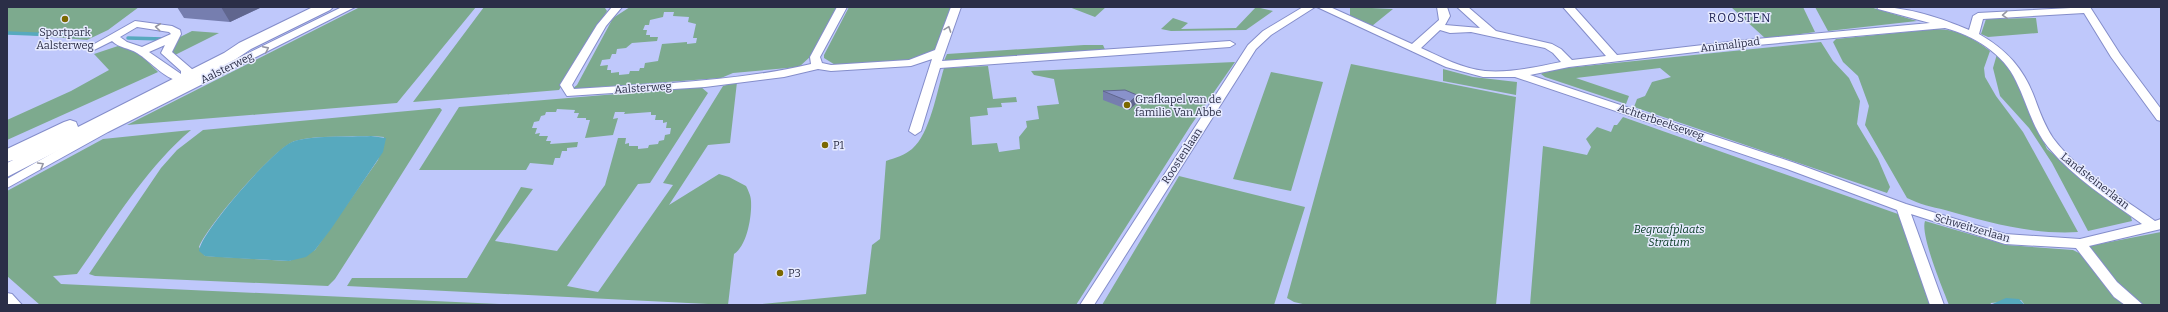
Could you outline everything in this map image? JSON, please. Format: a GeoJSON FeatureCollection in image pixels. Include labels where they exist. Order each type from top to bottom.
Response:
{"type":"FeatureCollection","features":[{"type":"Feature","properties":{"kind":"main road","name":"Aalsterweg"},"geometry":{"type":"LineString","coordinates":[[7,156],[182,75],[230,56],[245,46],[325,7]]}},
{"type":"Feature","properties":{"kind":"main road","name":"Aalsterweg"},"geometry":{"type":"LineString","coordinates":[[7,171],[66,141],[182,75]]}},
{"type":"Feature","properties":{"kind":"street","name":"Aalsterweg"},"geometry":{"type":"LineString","coordinates":[[7,184],[104,129],[350,7]]}},
{"type":"Feature","properties":{"kind":"street","name":"Aalsterweg"},"geometry":{"type":"LineString","coordinates":[[617,7],[602,25],[566,85],[571,93],[705,84],[784,74],[818,66],[831,68],[911,63],[940,52]]}},
{"type":"Feature","properties":{"kind":"street"},"geometry":{"type":"LineString","coordinates":[[818,66],[815,62],[815,57],[842,7]]}},
{"type":"Feature","properties":{"kind":"street"},"geometry":{"type":"LineString","coordinates":[[915,131],[935,64],[956,7]]}},
{"type":"Feature","properties":{"kind":"street","name":"Roostenlaan"},"geometry":{"type":"LineString","coordinates":[[1087,305],[1252,47],[1267,33],[1310,7]]}},
{"type":"Feature","properties":{"kind":"street","name":"Achterbeekseweg"},"geometry":{"type":"LineString","coordinates":[[1322,7],[1450,65],[1472,72],[1495,75],[1516,74],[1791,166],[1902,207]]}},
{"type":"Feature","properties":{"kind":"street"},"geometry":{"type":"LineString","coordinates":[[1414,48],[1439,27],[1445,19],[1442,7]]}},
{"type":"Feature","properties":{"kind":"street"},"geometry":{"type":"LineString","coordinates":[[1462,7],[1492,33]]}},
{"type":"Feature","properties":{"kind":"street"},"geometry":{"type":"LineString","coordinates":[[1568,7],[1614,58]]}},
{"type":"Feature","properties":{"kind":"street","name":"Landsteinerlaan"},"geometry":{"type":"LineString","coordinates":[[1882,7],[1946,25],[1973,36],[1997,51],[2009,61],[2018,74],[2048,141],[2065,160],[2157,225]]}},
{"type":"Feature","properties":{"kind":"street"},"geometry":{"type":"LineString","coordinates":[[1973,36],[1978,16],[2085,9],[2114,55],[2161,117]]}},
{"type":"Feature","properties":{"kind":"street"},"geometry":{"type":"LineString","coordinates":[[96,49],[116,40],[135,24],[172,29],[176,32],[175,37],[157,46],[141,50]]}},
{"type":"Feature","properties":{"kind":"street","name":"Animalipad"},"geometry":{"type":"LineString","coordinates":[[1516,74],[1568,64],[1766,40],[1946,25]]}},
{"type":"Feature","properties":{"kind":"street"},"geometry":{"type":"LineString","coordinates":[[1439,27],[1450,30],[1466,28],[1553,48],[1568,64]]}},
{"type":"Feature","properties":{"kind":"street","name":"Aalsterweg"},"geometry":{"type":"LineString","coordinates":[[175,37],[166,53],[182,75]]}},
{"type":"Feature","properties":{"kind":"street"},"geometry":{"type":"LineString","coordinates":[[116,40],[141,50],[182,75]]}},
{"type":"Feature","properties":{"kind":"street"},"geometry":{"type":"LineString","coordinates":[[935,64],[1230,44]]}},
{"type":"Feature","properties":{"kind":"street"},"geometry":{"type":"LineString","coordinates":[[911,63],[931,77]]}},
{"type":"Feature","properties":{"kind":"street","name":"Aalsterweg"},"geometry":{"type":"LineString","coordinates":[[66,141],[104,129]]}},
{"type":"Feature","properties":{"kind":"street"},"geometry":{"type":"LineString","coordinates":[[1902,207],[1937,305]]}},
{"type":"Feature","properties":{"kind":"street","name":"Schweitzerlaan"},"geometry":{"type":"LineString","coordinates":[[1902,207],[2005,239],[2080,244],[2157,225]]}},
{"type":"Feature","properties":{"kind":"street"},"geometry":{"type":"LineString","coordinates":[[2080,244],[2109,284],[2123,298],[2136,305]]}},
{"type":"Feature","properties":{"kind":"street"},"geometry":{"type":"LineString","coordinates":[[7,298],[15,305]]}},
{"type":"Feature","properties":{"kind":"green space","name":"Sportpark Aalsterweg"},"geometry":{"type":"Polygon","coordinates":[[[7,7],[139,7],[108,30],[87,40],[7,33],[7,7]]]}},
{"type":"Feature","properties":{"kind":"green space"},"geometry":{"type":"Polygon","coordinates":[[[360,7],[476,7],[397,103],[127,125],[360,7]]]}},
{"type":"Feature","properties":{"kind":"green space"},"geometry":{"type":"Polygon","coordinates":[[[484,7],[605,8],[607,11],[559,90],[413,102],[484,7]]]}},
{"type":"Feature","properties":{"kind":"green space"},"geometry":{"type":"Polygon","coordinates":[[[630,7],[838,7],[811,56],[799,67],[733,73],[721,78],[572,89],[577,85],[613,18],[630,7]],[[664,12],[663,17],[650,20],[649,25],[645,25],[643,30],[647,30],[646,35],[650,35],[650,37],[658,37],[657,41],[632,43],[626,48],[617,49],[616,54],[612,54],[610,59],[602,60],[600,66],[608,65],[607,70],[611,70],[611,73],[619,72],[619,75],[629,74],[630,71],[639,71],[640,68],[644,68],[645,63],[658,61],[662,44],[687,42],[687,44],[696,43],[697,38],[693,38],[696,24],[688,22],[689,17],[673,16],[674,12],[664,12]]]}},
{"type":"Feature","properties":{"kind":"green space"},"geometry":{"type":"Polygon","coordinates":[[[849,7],[951,7],[938,51],[915,61],[837,66],[824,58],[824,55],[849,7]]]}},
{"type":"Feature","properties":{"kind":"green space"},"geometry":{"type":"Polygon","coordinates":[[[1069,7],[1106,7],[1095,17],[1069,7]]]}},
{"type":"Feature","properties":{"kind":"green space"},"geometry":{"type":"Polygon","coordinates":[[[1256,7],[1273,11],[1246,30],[1171,31],[1161,29],[1173,18],[1188,23],[1181,29],[1236,28],[1256,7]]]}},
{"type":"Feature","properties":{"kind":"green space"},"geometry":{"type":"Polygon","coordinates":[[[1350,7],[1393,9],[1372,26],[1350,16],[1350,7]]]}},
{"type":"Feature","properties":{"kind":"green space"},"geometry":{"type":"Polygon","coordinates":[[[1731,7],[1803,7],[1815,32],[1766,39],[1731,7]]]}},
{"type":"Feature","properties":{"kind":"green space"},"geometry":{"type":"Polygon","coordinates":[[[1815,7],[1870,7],[1917,21],[1828,31],[1815,7]]]}},
{"type":"Feature","properties":{"kind":"green space"},"geometry":{"type":"Polygon","coordinates":[[[2036,18],[2038,33],[1988,37],[1981,34],[1986,19],[2036,18]]]}},
{"type":"Feature","properties":{"kind":"green space"},"geometry":{"type":"Polygon","coordinates":[[[1944,29],[1964,35],[1990,51],[1984,68],[1985,77],[1996,96],[2023,132],[2078,232],[2044,232],[2010,227],[1930,206],[1907,198],[1865,125],[1869,106],[1858,76],[1843,62],[1833,42],[1836,39],[1944,29]]]}},
{"type":"Feature","properties":{"kind":"green space"},"geometry":{"type":"Polygon","coordinates":[[[192,31],[219,33],[173,56],[170,53],[178,38],[192,31]]]}},
{"type":"Feature","properties":{"kind":"green space"},"geometry":{"type":"Polygon","coordinates":[[[1821,42],[1833,61],[1849,78],[1860,101],[1857,124],[1878,159],[1890,187],[1887,193],[1634,107],[1637,99],[1645,96],[1652,82],[1671,77],[1660,68],[1576,78],[1629,96],[1626,104],[1545,77],[1541,74],[1546,70],[1821,42]]]}},
{"type":"Feature","properties":{"kind":"green space"},"geometry":{"type":"Polygon","coordinates":[[[1103,45],[1107,54],[944,61],[947,54],[1103,45]]]}},
{"type":"Feature","properties":{"kind":"green space"},"geometry":{"type":"Polygon","coordinates":[[[118,46],[137,51],[158,72],[7,140],[7,120],[71,91],[109,70],[94,54],[118,46]]]}},
{"type":"Feature","properties":{"kind":"green space"},"geometry":{"type":"Polygon","coordinates":[[[1997,54],[2012,72],[2047,149],[2131,217],[2132,221],[2088,231],[2052,163],[2029,128],[2000,96],[1993,68],[1997,54]]]}},
{"type":"Feature","properties":{"kind":"green space"},"geometry":{"type":"Polygon","coordinates":[[[1235,62],[1191,125],[1076,305],[753,305],[866,294],[872,245],[880,239],[886,161],[900,156],[912,149],[924,133],[936,100],[944,68],[988,66],[993,99],[1016,97],[1017,102],[1001,103],[1002,107],[987,108],[988,115],[970,117],[972,145],[997,143],[999,152],[1020,149],[1019,137],[1027,127],[1026,121],[1039,119],[1037,106],[1059,104],[1054,79],[1034,75],[1031,71],[1235,62]]]}},
{"type":"Feature","properties":{"kind":"green space"},"geometry":{"type":"Polygon","coordinates":[[[1351,64],[1516,97],[1496,305],[1307,305],[1294,302],[1287,298],[1351,64]]]}},
{"type":"Feature","properties":{"kind":"green space"},"geometry":{"type":"Polygon","coordinates":[[[1443,69],[1473,77],[1517,82],[1516,95],[1443,81],[1443,69]]]}},
{"type":"Feature","properties":{"kind":"green space"},"geometry":{"type":"Polygon","coordinates":[[[1271,72],[1323,82],[1291,191],[1233,179],[1271,72]]]}},
{"type":"Feature","properties":{"kind":"green space"},"geometry":{"type":"Polygon","coordinates":[[[737,82],[730,143],[708,145],[669,205],[719,174],[729,177],[746,186],[751,199],[748,230],[739,250],[734,254],[728,305],[347,286],[352,278],[467,278],[521,187],[533,189],[495,241],[557,251],[605,185],[618,138],[626,138],[625,144],[629,143],[629,146],[638,146],[638,149],[648,148],[649,145],[658,144],[659,141],[664,140],[665,135],[670,134],[671,128],[666,128],[667,122],[663,123],[663,120],[655,120],[656,115],[651,115],[651,112],[624,114],[625,112],[615,112],[613,119],[618,118],[613,135],[585,138],[590,120],[586,120],[586,118],[577,118],[579,113],[574,113],[575,110],[557,109],[556,112],[546,112],[545,115],[541,116],[539,121],[534,122],[532,128],[537,128],[535,134],[540,133],[539,136],[548,136],[546,141],[551,141],[550,144],[578,142],[577,147],[567,148],[567,151],[562,151],[560,158],[555,158],[553,165],[530,163],[526,170],[419,170],[459,107],[701,87],[708,93],[650,183],[638,184],[567,286],[598,292],[673,185],[663,183],[723,86],[737,82]]]}},
{"type":"Feature","properties":{"kind":"green space"},"geometry":{"type":"Polygon","coordinates":[[[440,108],[442,110],[335,279],[328,286],[95,276],[89,274],[161,168],[177,150],[203,130],[440,108]],[[384,137],[313,138],[295,141],[285,146],[258,172],[227,206],[204,237],[199,247],[205,256],[289,261],[315,250],[378,160],[384,137]]]}},
{"type":"Feature","properties":{"kind":"green space","name":"Begraafplaats Stratum"},"geometry":{"type":"Polygon","coordinates":[[[1623,117],[1898,214],[1932,305],[1530,305],[1543,146],[1587,155],[1591,147],[1586,139],[1597,127],[1611,132],[1614,125],[1617,125],[1623,117]]]}},
{"type":"Feature","properties":{"kind":"green space"},"geometry":{"type":"Polygon","coordinates":[[[191,130],[174,145],[144,180],[116,217],[77,274],[53,276],[61,284],[519,305],[40,305],[7,276],[7,191],[103,139],[191,130]]]}},
{"type":"Feature","properties":{"kind":"green space"},"geometry":{"type":"Polygon","coordinates":[[[1179,176],[1305,207],[1274,305],[1102,305],[1179,176]]]}},
{"type":"Feature","properties":{"kind":"green space"},"geometry":{"type":"Polygon","coordinates":[[[1925,221],[2007,245],[2073,250],[2081,254],[2130,305],[2025,305],[2021,300],[1991,303],[1990,305],[1949,305],[1929,250],[1924,228],[1925,221]]]}},
{"type":"Feature","properties":{"kind":"green space"},"geometry":{"type":"Polygon","coordinates":[[[2161,232],[2161,305],[2142,305],[2127,296],[2089,246],[2161,232]]]}},
{"type":"Feature","properties":{"kind":"shaded area"},"geometry":{"type":"Polygon","coordinates":[[[371,136],[386,138],[383,152],[331,229],[315,250],[306,257],[289,261],[216,257],[205,256],[199,251],[211,227],[224,210],[270,159],[283,148],[292,142],[309,138],[371,136]]]}},
{"type":"Feature","properties":{"kind":"shaded area"},"geometry":{"type":"Polygon","coordinates":[[[2006,298],[2019,299],[2025,305],[1990,305],[2006,298]]]}},
{"type":"Feature","properties":{"kind":"building"},"geometry":{"type":"Polygon","coordinates":[[[1125,90],[1137,95],[1130,102],[1103,91],[1125,90]]]}},
{"type":"Feature","properties":{"kind":"waterway"},"geometry":{"type":"LineString","coordinates":[[7,33],[88,36]]}},
{"type":"Feature","properties":{"kind":"waterway"},"geometry":{"type":"LineString","coordinates":[[128,38],[163,39]]}},
{"type":"Feature","properties":{"kind":"place","name":"Sportpark Aalsterweg"},"geometry":{"type":"Point","coordinates":[65,19]}},
{"type":"Feature","properties":{"kind":"place","name":"Grafkapel van de familie Van Abbe"},"geometry":{"type":"Point","coordinates":[1127,105]}},
{"type":"Feature","properties":{"kind":"place","name":"P1"},"geometry":{"type":"Point","coordinates":[825,145]}},
{"type":"Feature","properties":{"kind":"place","name":"P3"},"geometry":{"type":"Point","coordinates":[780,273]}},
{"type":"Feature","properties":{"kind":"district","name":"ROOSTEN"},"geometry":{"type":"Point","coordinates":[1740,18]}}]}
